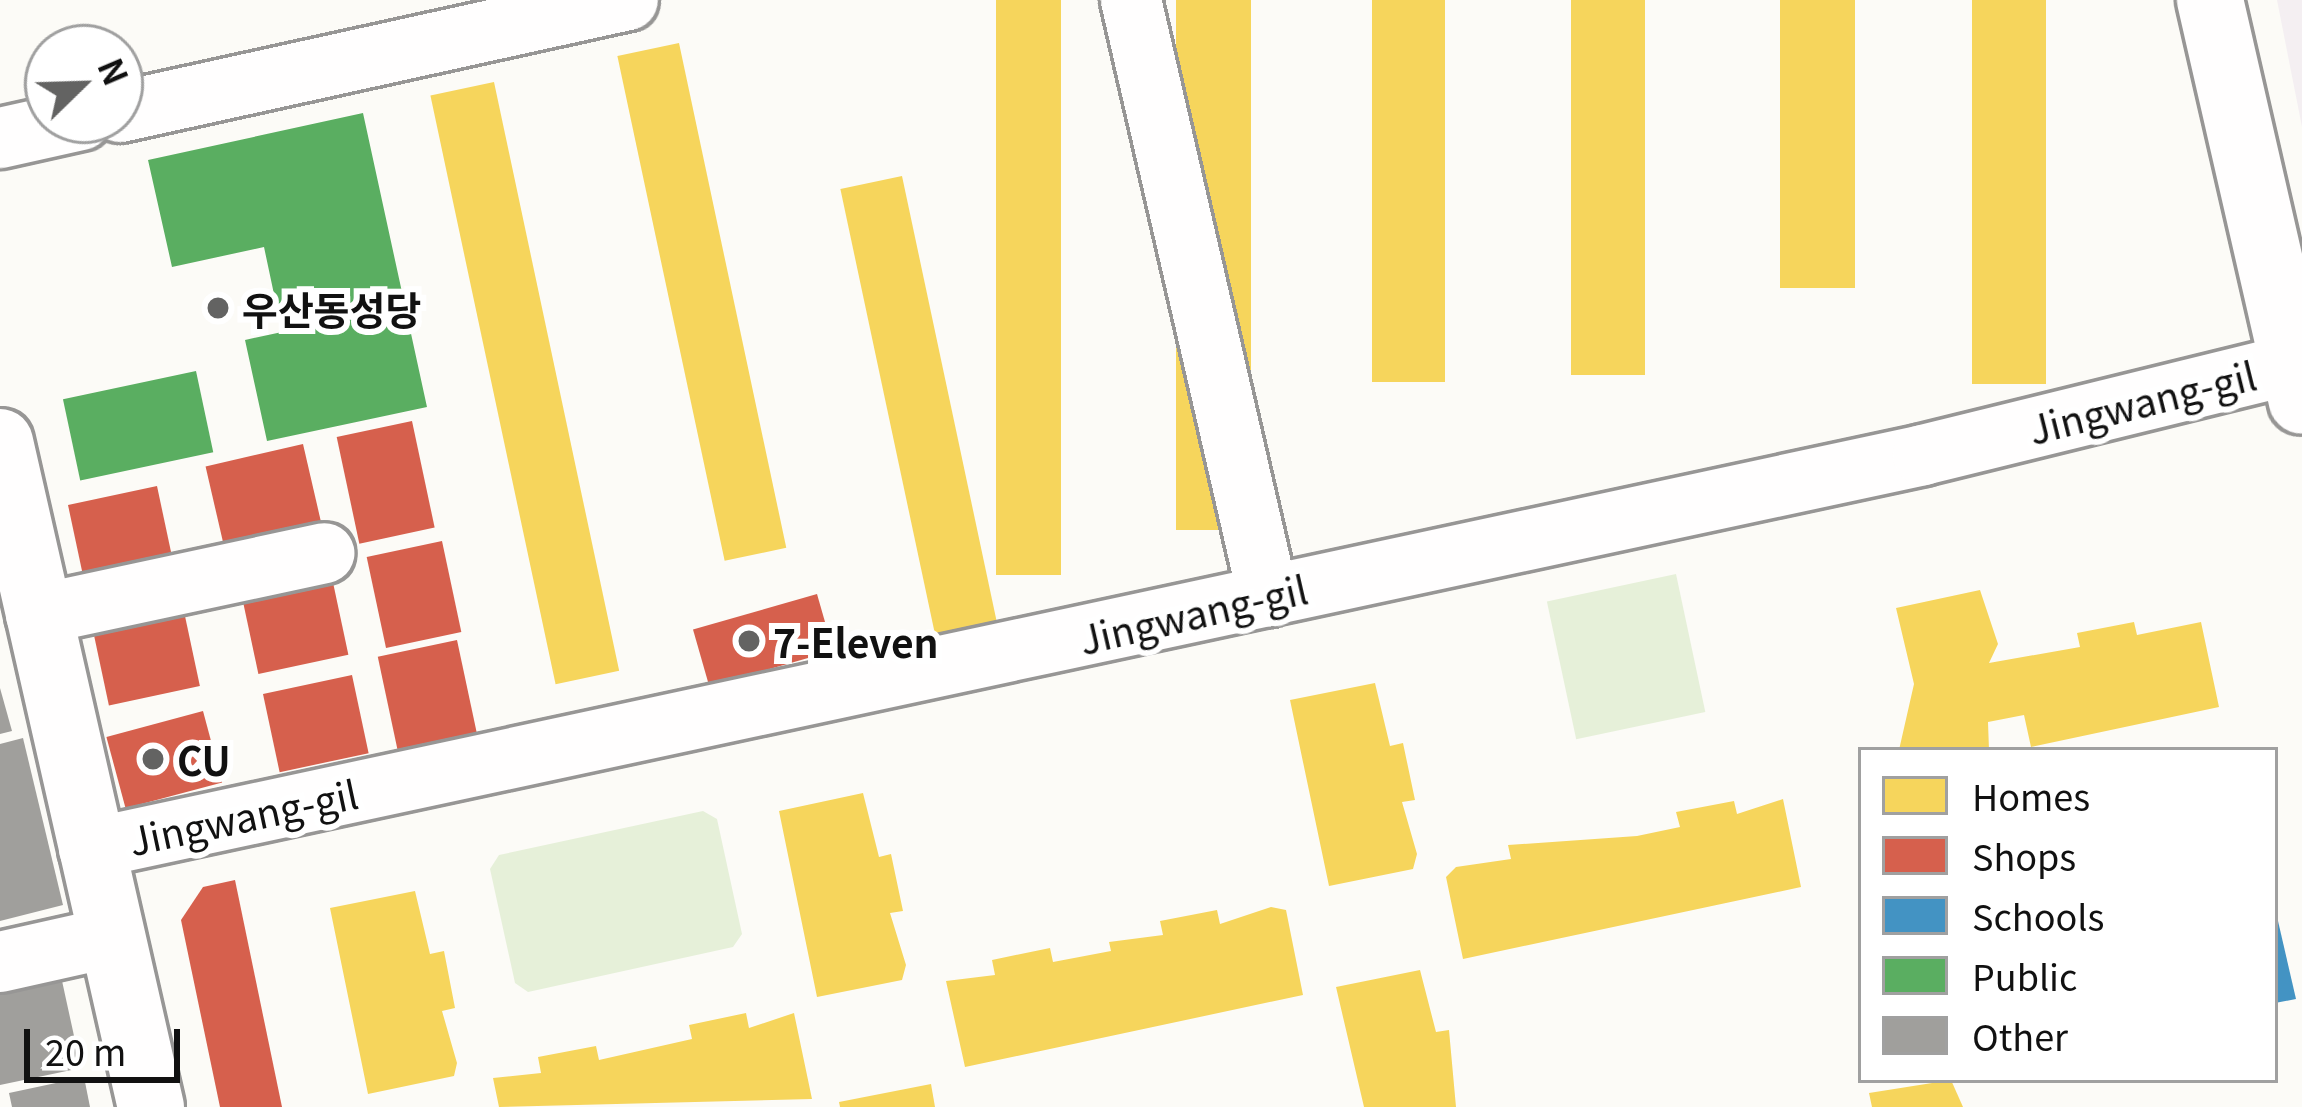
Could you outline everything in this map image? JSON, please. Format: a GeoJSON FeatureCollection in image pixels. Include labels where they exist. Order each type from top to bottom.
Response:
{"type":"FeatureCollection","features":[{"type":"Feature","properties":{"kind":"street"},"geometry":{"type":"LineString","coordinates":[[144,107],[628,0]]}},
{"type":"Feature","properties":{"kind":"street"},"geometry":{"type":"LineString","coordinates":[[1131,0],[1268,596]]}},
{"type":"Feature","properties":{"kind":"street"},"geometry":{"type":"LineString","coordinates":[[2210,0],[2299,376]]}},
{"type":"Feature","properties":{"kind":"street","name":"Jingwang-gil"},"geometry":{"type":"LineString","coordinates":[[89,849],[2299,376]]}},
{"type":"Feature","properties":{"kind":"street","name":"Jingwang-gil"},"geometry":{"type":"LineString","coordinates":[[0,442],[11,543],[36,615],[107,938],[151,1107]]}},
{"type":"Feature","properties":{"kind":"street"},"geometry":{"type":"LineString","coordinates":[[36,615],[323,554]]}},
{"type":"Feature","properties":{"kind":"street"},"geometry":{"type":"LineString","coordinates":[[0,962],[107,938]]}},
{"type":"Feature","properties":{"kind":"shaded area"},"geometry":{"type":"Polygon","coordinates":[[[2277,0],[2302,0],[2302,127],[2277,0]]]}},
{"type":"Feature","properties":{"kind":"green space"},"geometry":{"type":"Polygon","coordinates":[[[1676,574],[1705,712],[1576,739],[1547,601],[1676,574]]]}},
{"type":"Feature","properties":{"kind":"green space"},"geometry":{"type":"Polygon","coordinates":[[[703,811],[717,819],[742,934],[733,947],[528,992],[515,983],[490,869],[499,855],[703,811]]]}},
{"type":"Feature","properties":{"kind":"building: Homes"},"geometry":{"type":"Polygon","coordinates":[[[996,0],[1061,0],[1061,575],[996,575],[996,0]]]}},
{"type":"Feature","properties":{"kind":"building: Homes"},"geometry":{"type":"Polygon","coordinates":[[[1176,0],[1251,0],[1251,530],[1176,530],[1176,0]]]}},
{"type":"Feature","properties":{"kind":"building: Homes"},"geometry":{"type":"Polygon","coordinates":[[[1372,0],[1445,0],[1445,382],[1372,382],[1372,0]]]}},
{"type":"Feature","properties":{"kind":"building: Homes"},"geometry":{"type":"Polygon","coordinates":[[[1571,0],[1645,0],[1645,375],[1571,375],[1571,0]]]}},
{"type":"Feature","properties":{"kind":"building: Homes"},"geometry":{"type":"Polygon","coordinates":[[[1780,0],[1855,0],[1855,288],[1780,288],[1780,0]]]}},
{"type":"Feature","properties":{"kind":"building: Homes"},"geometry":{"type":"Polygon","coordinates":[[[1972,0],[2046,0],[2046,384],[1972,384],[1972,0]]]}},
{"type":"Feature","properties":{"kind":"building: Homes"},"geometry":{"type":"Polygon","coordinates":[[[679,43],[786,548],[725,561],[617,56],[679,43]]]}},
{"type":"Feature","properties":{"kind":"building: Homes"},"geometry":{"type":"Polygon","coordinates":[[[494,82],[619,671],[556,684],[430,96],[494,82]]]}},
{"type":"Feature","properties":{"kind":"building: Homes"},"geometry":{"type":"Polygon","coordinates":[[[902,176],[997,623],[935,636],[840,189],[902,176]]]}},
{"type":"Feature","properties":{"kind":"building: Homes"},"geometry":{"type":"Polygon","coordinates":[[[1980,590],[1998,644],[1989,663],[2080,647],[2077,633],[2134,622],[2137,635],[2201,622],[2219,707],[2031,747],[2024,715],[1988,722],[1989,747],[1900,747],[1914,684],[1896,608],[1980,590]]]}},
{"type":"Feature","properties":{"kind":"building: Homes"},"geometry":{"type":"Polygon","coordinates":[[[1375,683],[1390,746],[1403,743],[1415,800],[1402,802],[1417,854],[1413,869],[1329,886],[1290,700],[1375,683]]]}},
{"type":"Feature","properties":{"kind":"building: Homes"},"geometry":{"type":"Polygon","coordinates":[[[863,793],[879,857],[891,854],[903,911],[890,913],[906,965],[902,980],[817,997],[779,811],[863,793]]]}},
{"type":"Feature","properties":{"kind":"building: Homes"},"geometry":{"type":"Polygon","coordinates":[[[1783,799],[1801,887],[1463,959],[1446,877],[1456,867],[1511,859],[1508,845],[1637,836],[1680,827],[1676,812],[1734,801],[1737,814],[1783,799]]]}},
{"type":"Feature","properties":{"kind":"building: Homes"},"geometry":{"type":"Polygon","coordinates":[[[415,891],[430,954],[444,951],[455,1008],[442,1011],[457,1063],[454,1076],[368,1094],[330,908],[415,891]]]}},
{"type":"Feature","properties":{"kind":"building: Homes"},"geometry":{"type":"Polygon","coordinates":[[[1271,907],[1286,910],[1303,995],[965,1067],[946,981],[995,975],[992,960],[1050,948],[1053,962],[1111,951],[1109,942],[1163,935],[1160,921],[1217,910],[1220,924],[1271,907]]]}},
{"type":"Feature","properties":{"kind":"building: Homes"},"geometry":{"type":"Polygon","coordinates":[[[1420,970],[1436,1032],[1449,1030],[1456,1107],[1364,1107],[1336,987],[1420,970]]]}},
{"type":"Feature","properties":{"kind":"building: Homes"},"geometry":{"type":"Polygon","coordinates":[[[746,1013],[749,1028],[794,1013],[812,1099],[499,1107],[493,1078],[541,1073],[538,1057],[596,1046],[599,1060],[692,1039],[689,1025],[746,1013]]]}},
{"type":"Feature","properties":{"kind":"building: Homes"},"geometry":{"type":"Polygon","coordinates":[[[1952,1083],[1963,1107],[1872,1107],[1869,1093],[1952,1083]]]}},
{"type":"Feature","properties":{"kind":"building: Homes"},"geometry":{"type":"Polygon","coordinates":[[[931,1084],[935,1107],[840,1107],[839,1102],[931,1084]]]}},
{"type":"Feature","properties":{"kind":"building: Shops"},"geometry":{"type":"Polygon","coordinates":[[[412,421],[435,528],[359,544],[337,437],[412,421]]]}},
{"type":"Feature","properties":{"kind":"building: Shops"},"geometry":{"type":"Polygon","coordinates":[[[303,444],[323,531],[226,553],[206,466],[303,444]]]}},
{"type":"Feature","properties":{"kind":"building: Shops"},"geometry":{"type":"Polygon","coordinates":[[[157,486],[175,572],[86,591],[68,505],[157,486]]]}},
{"type":"Feature","properties":{"kind":"building: Shops"},"geometry":{"type":"Polygon","coordinates":[[[442,541],[461,632],[386,648],[367,557],[442,541]]]}},
{"type":"Feature","properties":{"kind":"building: Shops"},"geometry":{"type":"Polygon","coordinates":[[[328,559],[348,655],[258,674],[238,578],[328,559]]]}},
{"type":"Feature","properties":{"kind":"building: Shops"},"geometry":{"type":"Polygon","coordinates":[[[817,594],[833,651],[709,686],[693,630],[817,594]]]}},
{"type":"Feature","properties":{"kind":"building: Shops"},"geometry":{"type":"Polygon","coordinates":[[[182,602],[200,686],[109,705],[91,621],[182,602]]]}},
{"type":"Feature","properties":{"kind":"building: Shops"},"geometry":{"type":"Polygon","coordinates":[[[457,640],[477,736],[398,753],[378,657],[457,640]]]}},
{"type":"Feature","properties":{"kind":"building: Shops"},"geometry":{"type":"Polygon","coordinates":[[[352,675],[369,753],[280,772],[263,694],[352,675]]]}},
{"type":"Feature","properties":{"kind":"building: Shops"},"geometry":{"type":"Polygon","coordinates":[[[203,711],[222,782],[126,808],[106,737],[203,711]]]}},
{"type":"Feature","properties":{"kind":"building: Shops"},"geometry":{"type":"Polygon","coordinates":[[[235,880],[282,1107],[220,1107],[181,920],[203,887],[235,880]]]}},
{"type":"Feature","properties":{"kind":"building: Schools"},"geometry":{"type":"Polygon","coordinates":[[[2278,921],[2296,999],[2278,1002],[2278,921]]]}},
{"type":"Feature","properties":{"kind":"building: Public"},"geometry":{"type":"Polygon","coordinates":[[[363,113],[427,407],[267,441],[245,340],[282,332],[264,247],[172,267],[148,160],[363,113]]]}},
{"type":"Feature","properties":{"kind":"building: Public"},"geometry":{"type":"Polygon","coordinates":[[[196,371],[213,452],[80,480],[63,399],[196,371]]]}},
{"type":"Feature","properties":{"kind":"building: Other"},"geometry":{"type":"Polygon","coordinates":[[[0,688],[12,731],[0,734],[0,688]]]}},
{"type":"Feature","properties":{"kind":"building: Other"},"geometry":{"type":"Polygon","coordinates":[[[23,738],[63,905],[0,921],[0,744],[23,738]]]}},
{"type":"Feature","properties":{"kind":"building: Other"},"geometry":{"type":"Polygon","coordinates":[[[59,967],[81,1068],[0,1085],[0,980],[59,967]]]}},
{"type":"Feature","properties":{"kind":"building: Other"},"geometry":{"type":"Polygon","coordinates":[[[84,1077],[90,1107],[12,1107],[9,1093],[84,1077]]]}},
{"type":"Feature","properties":{"kind":"place","name":"우산동성당"},"geometry":{"type":"Point","coordinates":[218,308]}},
{"type":"Feature","properties":{"kind":"place","name":"7-Eleven"},"geometry":{"type":"Point","coordinates":[749,641]}},
{"type":"Feature","properties":{"kind":"place","name":"CU"},"geometry":{"type":"Point","coordinates":[153,759]}}]}
